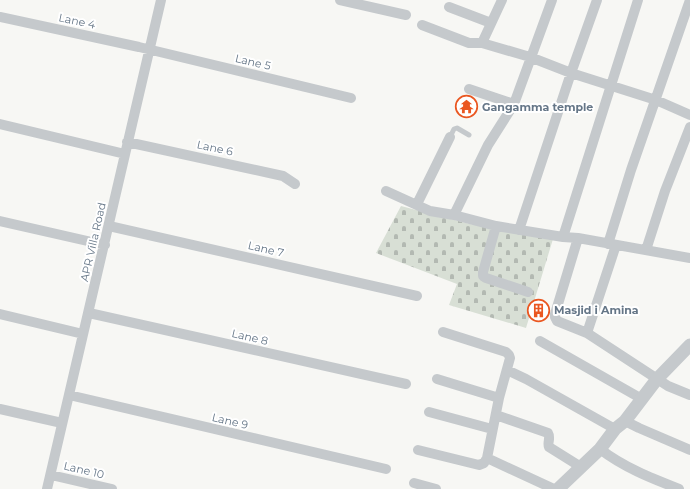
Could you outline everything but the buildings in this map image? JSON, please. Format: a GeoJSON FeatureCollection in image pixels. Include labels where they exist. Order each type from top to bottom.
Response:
{"type":"FeatureCollection","features":[{"type":"Feature","properties":{"kind":"street","name":"APR Villa Road"},"geometry":{"type":"LineString","coordinates":[[47,489],[161,0]]}},
{"type":"Feature","properties":{"kind":"street"},"geometry":{"type":"LineString","coordinates":[[340,0],[406,15]]}},
{"type":"Feature","properties":{"kind":"street"},"geometry":{"type":"LineString","coordinates":[[482,43],[502,0]]}},
{"type":"Feature","properties":{"kind":"street"},"geometry":{"type":"LineString","coordinates":[[454,215],[488,145],[514,104],[552,0]]}},
{"type":"Feature","properties":{"kind":"street"},"geometry":{"type":"LineString","coordinates":[[519,230],[597,0]]}},
{"type":"Feature","properties":{"kind":"street"},"geometry":{"type":"LineString","coordinates":[[563,237],[624,40],[638,0]]}},
{"type":"Feature","properties":{"kind":"street"},"geometry":{"type":"LineString","coordinates":[[588,333],[631,170],[690,0]]}},
{"type":"Feature","properties":{"kind":"street"},"geometry":{"type":"LineString","coordinates":[[449,7],[491,23]]}},
{"type":"Feature","properties":{"kind":"street","name":"Lane 4"},"geometry":{"type":"LineString","coordinates":[[0,16],[149,50]]}},
{"type":"Feature","properties":{"kind":"street"},"geometry":{"type":"LineString","coordinates":[[422,25],[469,43],[482,43],[530,57],[571,73],[656,100],[690,115]]}},
{"type":"Feature","properties":{"kind":"street","name":"Lane 5"},"geometry":{"type":"LineString","coordinates":[[149,50],[351,98]]}},
{"type":"Feature","properties":{"kind":"street"},"geometry":{"type":"LineString","coordinates":[[469,89],[514,104]]}},
{"type":"Feature","properties":{"kind":"street"},"geometry":{"type":"LineString","coordinates":[[0,124],[125,154]]}},
{"type":"Feature","properties":{"kind":"street"},"geometry":{"type":"LineString","coordinates":[[646,250],[660,204],[690,127]]}},
{"type":"Feature","properties":{"kind":"street"},"geometry":{"type":"LineString","coordinates":[[417,204],[450,137]]}},
{"type":"Feature","properties":{"kind":"street","name":"Lane 6"},"geometry":{"type":"LineString","coordinates":[[128,142],[283,176],[295,184]]}},
{"type":"Feature","properties":{"kind":"street"},"geometry":{"type":"LineString","coordinates":[[386,191],[430,211],[454,215],[496,226],[578,238],[690,258]]}},
{"type":"Feature","properties":{"kind":"street"},"geometry":{"type":"LineString","coordinates":[[0,221],[105,245]]}},
{"type":"Feature","properties":{"kind":"street","name":"Lane 7"},"geometry":{"type":"LineString","coordinates":[[109,226],[416,296]]}},
{"type":"Feature","properties":{"kind":"street"},"geometry":{"type":"LineString","coordinates":[[496,226],[483,276],[528,292]]}},
{"type":"Feature","properties":{"kind":"street"},"geometry":{"type":"LineString","coordinates":[[578,238],[554,314],[557,321],[588,333],[668,386],[690,395]]}},
{"type":"Feature","properties":{"kind":"street","name":"Lane 8"},"geometry":{"type":"LineString","coordinates":[[89,313],[406,384]]}},
{"type":"Feature","properties":{"kind":"street"},"geometry":{"type":"LineString","coordinates":[[0,314],[83,334]]}},
{"type":"Feature","properties":{"kind":"street"},"geometry":{"type":"LineString","coordinates":[[418,450],[479,465],[484,463],[488,458],[492,429],[510,358],[506,352],[443,332]]}},
{"type":"Feature","properties":{"kind":"street"},"geometry":{"type":"LineString","coordinates":[[540,341],[642,399]]}},
{"type":"Feature","properties":{"kind":"street"},"geometry":{"type":"LineString","coordinates":[[488,458],[560,488],[600,449],[615,429],[626,421],[657,379],[690,346]]}},
{"type":"Feature","properties":{"kind":"street"},"geometry":{"type":"LineString","coordinates":[[507,370],[526,379],[615,429]]}},
{"type":"Feature","properties":{"kind":"street"},"geometry":{"type":"LineString","coordinates":[[437,379],[499,398]]}},
{"type":"Feature","properties":{"kind":"street","name":"Lane 9"},"geometry":{"type":"LineString","coordinates":[[69,396],[386,470]]}},
{"type":"Feature","properties":{"kind":"street"},"geometry":{"type":"LineString","coordinates":[[0,409],[62,423]]}},
{"type":"Feature","properties":{"kind":"street"},"geometry":{"type":"LineString","coordinates":[[428,412],[492,429]]}},
{"type":"Feature","properties":{"kind":"street"},"geometry":{"type":"LineString","coordinates":[[496,415],[548,433],[550,438],[548,445],[549,447],[581,467]]}},
{"type":"Feature","properties":{"kind":"street"},"geometry":{"type":"LineString","coordinates":[[626,421],[690,450]]}},
{"type":"Feature","properties":{"kind":"street"},"geometry":{"type":"LineString","coordinates":[[600,449],[610,457],[632,469],[679,489]]}},
{"type":"Feature","properties":{"kind":"street","name":"Lane 10"},"geometry":{"type":"LineString","coordinates":[[51,475],[112,489]]}},
{"type":"Feature","properties":{"kind":"street"},"geometry":{"type":"LineString","coordinates":[[414,483],[436,489]]}},
{"type":"Feature","properties":{"kind":"lane"},"geometry":{"type":"LineString","coordinates":[[450,137],[454,129],[457,128],[469,135]]}},
{"type":"Feature","properties":{"kind":"green space"},"geometry":{"type":"Polygon","coordinates":[[[401,206],[470,224],[553,239],[526,328],[449,305],[457,284],[376,253],[401,206]]]}},
{"type":"Feature","properties":{"kind":"place","name":"Gangamma temple"},"geometry":{"type":"Point","coordinates":[467,107]}},
{"type":"Feature","properties":{"kind":"place","name":"Masjid i Amina"},"geometry":{"type":"Point","coordinates":[539,310]}}]}
